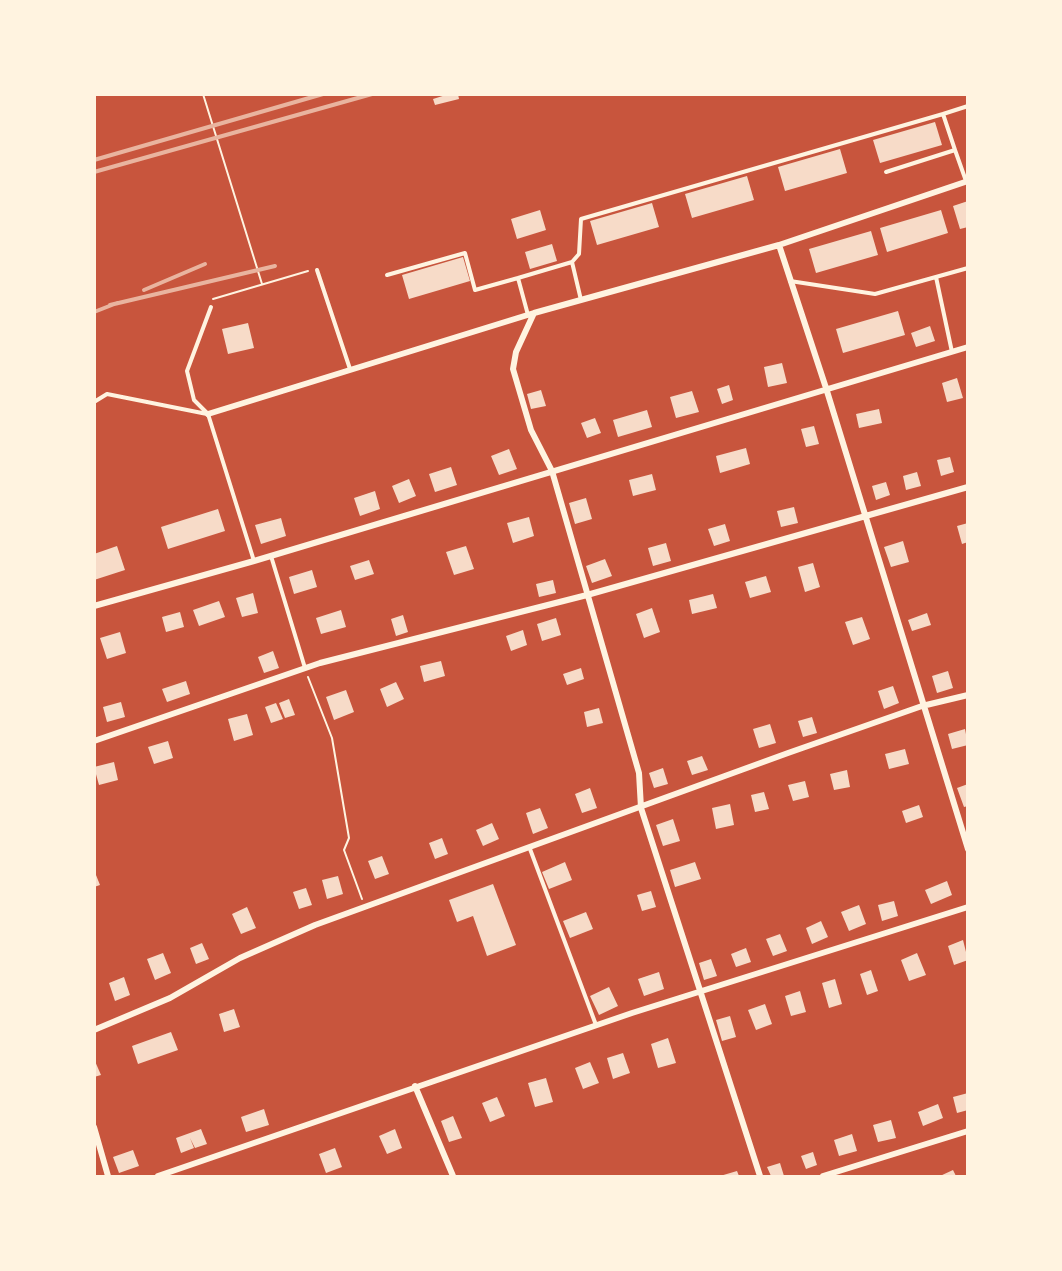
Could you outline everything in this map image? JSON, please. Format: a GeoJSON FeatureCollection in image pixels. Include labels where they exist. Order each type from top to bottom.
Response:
{"type":"FeatureCollection","features":[{"type":"Feature","properties":{"kind":"street"},"geometry":{"type":"LineString","coordinates":[[208,414],[531,314],[779,245],[967,181]]}},
{"type":"Feature","properties":{"kind":"street"},"geometry":{"type":"LineString","coordinates":[[779,245],[826,388],[922,706],[968,849]]}},
{"type":"Feature","properties":{"kind":"street"},"geometry":{"type":"LineString","coordinates":[[531,314],[516,352],[513,369],[531,430],[552,471],[639,773],[640,808],[760,1176]]}},
{"type":"Feature","properties":{"kind":"street"},"geometry":{"type":"LineString","coordinates":[[94,606],[271,556],[968,347]]}},
{"type":"Feature","properties":{"kind":"street"},"geometry":{"type":"LineString","coordinates":[[94,741],[305,668],[587,596],[968,487]]}},
{"type":"Feature","properties":{"kind":"street"},"geometry":{"type":"LineString","coordinates":[[94,1030],[170,998],[240,958],[315,925],[922,706],[968,695]]}},
{"type":"Feature","properties":{"kind":"street"},"geometry":{"type":"LineString","coordinates":[[158,1176],[596,1024],[968,907]]}},
{"type":"Feature","properties":{"kind":"street"},"geometry":{"type":"LineString","coordinates":[[416,1086],[453,1176]]}},
{"type":"Feature","properties":{"kind":"street"},"geometry":{"type":"LineString","coordinates":[[94,1127],[108,1176]]}},
{"type":"Feature","properties":{"kind":"street"},"geometry":{"type":"LineString","coordinates":[[823,1176],[968,1131]]}},
{"type":"Feature","properties":{"kind":"lane"},"geometry":{"type":"LineString","coordinates":[[387,274],[465,253],[476,290],[518,278],[572,262],[579,254],[581,219],[968,106]]}},
{"type":"Feature","properties":{"kind":"lane"},"geometry":{"type":"LineString","coordinates":[[944,114],[967,181]]}},
{"type":"Feature","properties":{"kind":"lane"},"geometry":{"type":"LineString","coordinates":[[886,172],[955,150]]}},
{"type":"Feature","properties":{"kind":"lane"},"geometry":{"type":"LineString","coordinates":[[572,262],[581,300]]}},
{"type":"Feature","properties":{"kind":"lane"},"geometry":{"type":"LineString","coordinates":[[789,281],[875,294],[968,268]]}},
{"type":"Feature","properties":{"kind":"lane"},"geometry":{"type":"LineString","coordinates":[[317,270],[350,370]]}},
{"type":"Feature","properties":{"kind":"lane"},"geometry":{"type":"LineString","coordinates":[[936,277],[952,352]]}},
{"type":"Feature","properties":{"kind":"lane"},"geometry":{"type":"LineString","coordinates":[[518,278],[531,314]]}},
{"type":"Feature","properties":{"kind":"lane"},"geometry":{"type":"LineString","coordinates":[[211,308],[188,371],[194,400],[208,414],[254,561]]}},
{"type":"Feature","properties":{"kind":"lane"},"geometry":{"type":"LineString","coordinates":[[94,402],[106,394],[208,414]]}},
{"type":"Feature","properties":{"kind":"lane"},"geometry":{"type":"LineString","coordinates":[[271,556],[305,668]]}},
{"type":"Feature","properties":{"kind":"lane"},"geometry":{"type":"LineString","coordinates":[[530,849],[596,1024]]}},
{"type":"Feature","properties":{"kind":"path"},"geometry":{"type":"LineString","coordinates":[[203,94],[262,284]]}},
{"type":"Feature","properties":{"kind":"path"},"geometry":{"type":"LineString","coordinates":[[222,295],[301,272]]}},
{"type":"Feature","properties":{"kind":"path"},"geometry":{"type":"LineString","coordinates":[[305,668],[332,738],[349,838],[344,850],[365,907]]}},
{"type":"Feature","properties":{"kind":"building"},"geometry":{"type":"Polygon","coordinates":[[[458,94],[459,99],[435,105],[433,99],[458,94]]]}},
{"type":"Feature","properties":{"kind":"building"},"geometry":{"type":"Polygon","coordinates":[[[935,122],[942,145],[880,163],[873,140],[935,122]]]}},
{"type":"Feature","properties":{"kind":"building"},"geometry":{"type":"Polygon","coordinates":[[[840,149],[847,173],[785,191],[778,167],[840,149]]]}},
{"type":"Feature","properties":{"kind":"building"},"geometry":{"type":"Polygon","coordinates":[[[747,176],[754,200],[692,218],[685,194],[747,176]]]}},
{"type":"Feature","properties":{"kind":"building"},"geometry":{"type":"Polygon","coordinates":[[[968,201],[968,227],[960,229],[953,206],[968,201]]]}},
{"type":"Feature","properties":{"kind":"building"},"geometry":{"type":"Polygon","coordinates":[[[652,203],[659,227],[597,245],[590,221],[652,203]]]}},
{"type":"Feature","properties":{"kind":"building"},"geometry":{"type":"Polygon","coordinates":[[[540,210],[546,230],[517,239],[511,219],[540,210]]]}},
{"type":"Feature","properties":{"kind":"building"},"geometry":{"type":"Polygon","coordinates":[[[941,210],[948,233],[887,252],[880,228],[941,210]]]}},
{"type":"Feature","properties":{"kind":"building"},"geometry":{"type":"Polygon","coordinates":[[[871,231],[878,255],[816,273],[809,249],[871,231]]]}},
{"type":"Feature","properties":{"kind":"building"},"geometry":{"type":"Polygon","coordinates":[[[552,244],[557,261],[530,269],[525,252],[552,244]]]}},
{"type":"Feature","properties":{"kind":"building"},"geometry":{"type":"Polygon","coordinates":[[[463,257],[470,281],[409,299],[402,275],[463,257]]]}},
{"type":"Feature","properties":{"kind":"building"},"geometry":{"type":"Polygon","coordinates":[[[898,311],[905,335],[843,353],[836,329],[898,311]]]}},
{"type":"Feature","properties":{"kind":"building"},"geometry":{"type":"Polygon","coordinates":[[[248,323],[254,348],[228,354],[222,329],[248,323]]]}},
{"type":"Feature","properties":{"kind":"building"},"geometry":{"type":"Polygon","coordinates":[[[930,326],[935,341],[916,347],[911,333],[930,326]]]}},
{"type":"Feature","properties":{"kind":"building"},"geometry":{"type":"Polygon","coordinates":[[[782,363],[787,383],[768,387],[764,367],[782,363]]]}},
{"type":"Feature","properties":{"kind":"building"},"geometry":{"type":"Polygon","coordinates":[[[957,378],[963,398],[947,402],[942,383],[957,378]]]}},
{"type":"Feature","properties":{"kind":"building"},"geometry":{"type":"Polygon","coordinates":[[[729,385],[733,400],[722,404],[717,389],[729,385]]]}},
{"type":"Feature","properties":{"kind":"building"},"geometry":{"type":"Polygon","coordinates":[[[541,390],[546,406],[531,409],[527,394],[541,390]]]}},
{"type":"Feature","properties":{"kind":"building"},"geometry":{"type":"Polygon","coordinates":[[[692,391],[699,412],[676,418],[670,397],[692,391]]]}},
{"type":"Feature","properties":{"kind":"building"},"geometry":{"type":"Polygon","coordinates":[[[879,409],[882,423],[859,428],[856,414],[879,409]]]}},
{"type":"Feature","properties":{"kind":"building"},"geometry":{"type":"Polygon","coordinates":[[[647,410],[652,427],[618,437],[613,420],[647,410]]]}},
{"type":"Feature","properties":{"kind":"building"},"geometry":{"type":"Polygon","coordinates":[[[595,418],[601,433],[587,438],[581,423],[595,418]]]}},
{"type":"Feature","properties":{"kind":"building"},"geometry":{"type":"Polygon","coordinates":[[[814,426],[819,444],[806,447],[801,429],[814,426]]]}},
{"type":"Feature","properties":{"kind":"building"},"geometry":{"type":"Polygon","coordinates":[[[746,448],[750,464],[720,473],[716,456],[746,448]]]}},
{"type":"Feature","properties":{"kind":"building"},"geometry":{"type":"Polygon","coordinates":[[[509,449],[517,469],[499,475],[491,456],[509,449]]]}},
{"type":"Feature","properties":{"kind":"building"},"geometry":{"type":"Polygon","coordinates":[[[950,457],[954,472],[941,476],[937,460],[950,457]]]}},
{"type":"Feature","properties":{"kind":"building"},"geometry":{"type":"Polygon","coordinates":[[[451,467],[457,485],[435,492],[429,474],[451,467]]]}},
{"type":"Feature","properties":{"kind":"building"},"geometry":{"type":"Polygon","coordinates":[[[917,472],[921,486],[906,490],[903,476],[917,472]]]}},
{"type":"Feature","properties":{"kind":"building"},"geometry":{"type":"Polygon","coordinates":[[[652,474],[656,490],[633,496],[629,480],[652,474]]]}},
{"type":"Feature","properties":{"kind":"building"},"geometry":{"type":"Polygon","coordinates":[[[409,479],[416,496],[399,503],[392,486],[409,479]]]}},
{"type":"Feature","properties":{"kind":"building"},"geometry":{"type":"Polygon","coordinates":[[[886,482],[890,495],[876,500],[872,486],[886,482]]]}},
{"type":"Feature","properties":{"kind":"building"},"geometry":{"type":"Polygon","coordinates":[[[375,491],[380,509],[360,516],[354,498],[375,491]]]}},
{"type":"Feature","properties":{"kind":"building"},"geometry":{"type":"Polygon","coordinates":[[[586,498],[592,519],[575,524],[569,503],[586,498]]]}},
{"type":"Feature","properties":{"kind":"building"},"geometry":{"type":"Polygon","coordinates":[[[794,507],[798,523],[781,527],[777,511],[794,507]]]}},
{"type":"Feature","properties":{"kind":"building"},"geometry":{"type":"Polygon","coordinates":[[[218,509],[225,531],[168,549],[161,527],[218,509]]]}},
{"type":"Feature","properties":{"kind":"building"},"geometry":{"type":"Polygon","coordinates":[[[529,517],[534,536],[513,543],[507,523],[529,517]]]}},
{"type":"Feature","properties":{"kind":"building"},"geometry":{"type":"Polygon","coordinates":[[[281,518],[286,536],[261,544],[255,525],[281,518]]]}},
{"type":"Feature","properties":{"kind":"building"},"geometry":{"type":"Polygon","coordinates":[[[968,523],[968,542],[962,544],[957,526],[968,523]]]}},
{"type":"Feature","properties":{"kind":"building"},"geometry":{"type":"Polygon","coordinates":[[[725,524],[730,541],[714,546],[708,529],[725,524]]]}},
{"type":"Feature","properties":{"kind":"building"},"geometry":{"type":"Polygon","coordinates":[[[903,541],[909,562],[891,567],[884,547],[903,541]]]}},
{"type":"Feature","properties":{"kind":"building"},"geometry":{"type":"Polygon","coordinates":[[[666,543],[671,561],[653,566],[648,548],[666,543]]]}},
{"type":"Feature","properties":{"kind":"building"},"geometry":{"type":"Polygon","coordinates":[[[117,546],[125,570],[94,580],[94,554],[117,546]]]}},
{"type":"Feature","properties":{"kind":"building"},"geometry":{"type":"Polygon","coordinates":[[[466,546],[474,569],[454,575],[446,552],[466,546]]]}},
{"type":"Feature","properties":{"kind":"building"},"geometry":{"type":"Polygon","coordinates":[[[605,559],[612,576],[592,583],[586,566],[605,559]]]}},
{"type":"Feature","properties":{"kind":"building"},"geometry":{"type":"Polygon","coordinates":[[[369,560],[374,574],[355,580],[350,566],[369,560]]]}},
{"type":"Feature","properties":{"kind":"building"},"geometry":{"type":"Polygon","coordinates":[[[813,563],[820,587],[805,592],[798,567],[813,563]]]}},
{"type":"Feature","properties":{"kind":"building"},"geometry":{"type":"Polygon","coordinates":[[[312,570],[317,587],[294,594],[289,577],[312,570]]]}},
{"type":"Feature","properties":{"kind":"building"},"geometry":{"type":"Polygon","coordinates":[[[766,576],[771,592],[750,598],[745,582],[766,576]]]}},
{"type":"Feature","properties":{"kind":"building"},"geometry":{"type":"Polygon","coordinates":[[[553,580],[556,593],[539,597],[536,584],[553,580]]]}},
{"type":"Feature","properties":{"kind":"building"},"geometry":{"type":"Polygon","coordinates":[[[253,593],[258,613],[242,617],[236,598],[253,593]]]}},
{"type":"Feature","properties":{"kind":"building"},"geometry":{"type":"Polygon","coordinates":[[[713,594],[717,608],[692,614],[689,600],[713,594]]]}},
{"type":"Feature","properties":{"kind":"building"},"geometry":{"type":"Polygon","coordinates":[[[219,601],[225,617],[199,626],[193,610],[219,601]]]}},
{"type":"Feature","properties":{"kind":"building"},"geometry":{"type":"Polygon","coordinates":[[[652,608],[660,632],[644,638],[636,614],[652,608]]]}},
{"type":"Feature","properties":{"kind":"building"},"geometry":{"type":"Polygon","coordinates":[[[341,610],[346,627],[321,634],[316,618],[341,610]]]}},
{"type":"Feature","properties":{"kind":"building"},"geometry":{"type":"Polygon","coordinates":[[[180,612],[184,627],[166,632],[162,617],[180,612]]]}},
{"type":"Feature","properties":{"kind":"building"},"geometry":{"type":"Polygon","coordinates":[[[927,613],[931,625],[912,631],[908,620],[927,613]]]}},
{"type":"Feature","properties":{"kind":"building"},"geometry":{"type":"Polygon","coordinates":[[[403,615],[408,632],[396,636],[391,619],[403,615]]]}},
{"type":"Feature","properties":{"kind":"building"},"geometry":{"type":"Polygon","coordinates":[[[862,617],[870,639],[853,645],[845,622],[862,617]]]}},
{"type":"Feature","properties":{"kind":"building"},"geometry":{"type":"Polygon","coordinates":[[[556,618],[561,635],[542,641],[537,624],[556,618]]]}},
{"type":"Feature","properties":{"kind":"building"},"geometry":{"type":"Polygon","coordinates":[[[523,630],[527,645],[511,651],[506,636],[523,630]]]}},
{"type":"Feature","properties":{"kind":"building"},"geometry":{"type":"Polygon","coordinates":[[[120,632],[126,653],[107,659],[100,638],[120,632]]]}},
{"type":"Feature","properties":{"kind":"building"},"geometry":{"type":"Polygon","coordinates":[[[273,651],[279,668],[264,673],[258,657],[273,651]]]}},
{"type":"Feature","properties":{"kind":"building"},"geometry":{"type":"Polygon","coordinates":[[[441,661],[445,676],[424,682],[420,666],[441,661]]]}},
{"type":"Feature","properties":{"kind":"building"},"geometry":{"type":"Polygon","coordinates":[[[581,668],[584,679],[567,685],[563,674],[581,668]]]}},
{"type":"Feature","properties":{"kind":"building"},"geometry":{"type":"Polygon","coordinates":[[[948,671],[953,688],[937,693],[932,676],[948,671]]]}},
{"type":"Feature","properties":{"kind":"building"},"geometry":{"type":"Polygon","coordinates":[[[186,681],[190,694],[167,702],[162,689],[186,681]]]}},
{"type":"Feature","properties":{"kind":"building"},"geometry":{"type":"Polygon","coordinates":[[[396,682],[404,699],[387,707],[380,689],[396,682]]]}},
{"type":"Feature","properties":{"kind":"building"},"geometry":{"type":"Polygon","coordinates":[[[893,686],[899,703],[884,709],[878,691],[893,686]]]}},
{"type":"Feature","properties":{"kind":"building"},"geometry":{"type":"Polygon","coordinates":[[[346,690],[354,712],[334,720],[326,697],[346,690]]]}},
{"type":"Feature","properties":{"kind":"building"},"geometry":{"type":"Polygon","coordinates":[[[289,699],[295,715],[285,718],[279,703],[289,699]]]}},
{"type":"Feature","properties":{"kind":"building"},"geometry":{"type":"Polygon","coordinates":[[[121,702],[125,717],[107,722],[103,707],[121,702]]]}},
{"type":"Feature","properties":{"kind":"building"},"geometry":{"type":"Polygon","coordinates":[[[276,703],[283,719],[271,723],[265,707],[276,703]]]}},
{"type":"Feature","properties":{"kind":"building"},"geometry":{"type":"Polygon","coordinates":[[[599,708],[603,723],[587,727],[584,712],[599,708]]]}},
{"type":"Feature","properties":{"kind":"building"},"geometry":{"type":"Polygon","coordinates":[[[247,714],[253,735],[234,741],[228,719],[247,714]]]}},
{"type":"Feature","properties":{"kind":"building"},"geometry":{"type":"Polygon","coordinates":[[[812,717],[817,733],[803,737],[798,721],[812,717]]]}},
{"type":"Feature","properties":{"kind":"building"},"geometry":{"type":"Polygon","coordinates":[[[770,724],[776,743],[759,748],[753,729],[770,724]]]}},
{"type":"Feature","properties":{"kind":"building"},"geometry":{"type":"Polygon","coordinates":[[[965,729],[968,745],[952,749],[948,734],[965,729]]]}},
{"type":"Feature","properties":{"kind":"building"},"geometry":{"type":"Polygon","coordinates":[[[168,741],[173,758],[154,764],[148,747],[168,741]]]}},
{"type":"Feature","properties":{"kind":"building"},"geometry":{"type":"Polygon","coordinates":[[[905,749],[909,764],[889,769],[885,754],[905,749]]]}},
{"type":"Feature","properties":{"kind":"building"},"geometry":{"type":"Polygon","coordinates":[[[702,756],[708,770],[692,775],[687,761],[702,756]]]}},
{"type":"Feature","properties":{"kind":"building"},"geometry":{"type":"Polygon","coordinates":[[[114,762],[118,780],[99,785],[94,767],[114,762]]]}},
{"type":"Feature","properties":{"kind":"building"},"geometry":{"type":"Polygon","coordinates":[[[663,768],[668,784],[654,788],[649,773],[663,768]]]}},
{"type":"Feature","properties":{"kind":"building"},"geometry":{"type":"Polygon","coordinates":[[[847,770],[850,787],[834,790],[830,774],[847,770]]]}},
{"type":"Feature","properties":{"kind":"building"},"geometry":{"type":"Polygon","coordinates":[[[805,781],[809,797],[793,801],[788,785],[805,781]]]}},
{"type":"Feature","properties":{"kind":"building"},"geometry":{"type":"Polygon","coordinates":[[[968,784],[968,806],[964,807],[957,788],[968,784]]]}},
{"type":"Feature","properties":{"kind":"building"},"geometry":{"type":"Polygon","coordinates":[[[590,788],[597,808],[582,813],[575,794],[590,788]]]}},
{"type":"Feature","properties":{"kind":"building"},"geometry":{"type":"Polygon","coordinates":[[[764,792],[769,809],[755,812],[751,795],[764,792]]]}},
{"type":"Feature","properties":{"kind":"building"},"geometry":{"type":"Polygon","coordinates":[[[730,804],[734,825],[716,829],[712,808],[730,804]]]}},
{"type":"Feature","properties":{"kind":"building"},"geometry":{"type":"Polygon","coordinates":[[[919,805],[923,817],[906,823],[902,811],[919,805]]]}},
{"type":"Feature","properties":{"kind":"building"},"geometry":{"type":"Polygon","coordinates":[[[540,808],[548,828],[533,834],[526,813],[540,808]]]}},
{"type":"Feature","properties":{"kind":"building"},"geometry":{"type":"Polygon","coordinates":[[[673,819],[680,841],[663,846],[656,825],[673,819]]]}},
{"type":"Feature","properties":{"kind":"building"},"geometry":{"type":"Polygon","coordinates":[[[492,823],[499,839],[483,846],[476,830],[492,823]]]}},
{"type":"Feature","properties":{"kind":"building"},"geometry":{"type":"Polygon","coordinates":[[[442,838],[448,854],[435,859],[429,843],[442,838]]]}},
{"type":"Feature","properties":{"kind":"building"},"geometry":{"type":"Polygon","coordinates":[[[382,856],[389,874],[375,879],[368,861],[382,856]]]}},
{"type":"Feature","properties":{"kind":"building"},"geometry":{"type":"Polygon","coordinates":[[[565,862],[572,880],[549,889],[542,872],[565,862]]]}},
{"type":"Feature","properties":{"kind":"building"},"geometry":{"type":"Polygon","coordinates":[[[695,862],[701,879],[675,887],[670,870],[695,862]]]}},
{"type":"Feature","properties":{"kind":"building"},"geometry":{"type":"Polygon","coordinates":[[[94,870],[100,885],[94,887],[94,870]]]}},
{"type":"Feature","properties":{"kind":"building"},"geometry":{"type":"Polygon","coordinates":[[[338,876],[343,894],[327,899],[322,880],[338,876]]]}},
{"type":"Feature","properties":{"kind":"building"},"geometry":{"type":"Polygon","coordinates":[[[947,881],[952,895],[931,904],[925,890],[947,881]]]}},
{"type":"Feature","properties":{"kind":"building"},"geometry":{"type":"Polygon","coordinates":[[[493,884],[516,945],[487,956],[473,916],[457,922],[449,900],[493,884]]]}},
{"type":"Feature","properties":{"kind":"building"},"geometry":{"type":"Polygon","coordinates":[[[306,888],[312,905],[299,909],[293,892],[306,888]]]}},
{"type":"Feature","properties":{"kind":"building"},"geometry":{"type":"Polygon","coordinates":[[[651,891],[656,907],[642,911],[637,895],[651,891]]]}},
{"type":"Feature","properties":{"kind":"building"},"geometry":{"type":"Polygon","coordinates":[[[894,901],[898,916],[882,921],[878,905],[894,901]]]}},
{"type":"Feature","properties":{"kind":"building"},"geometry":{"type":"Polygon","coordinates":[[[859,905],[866,924],[849,931],[841,912],[859,905]]]}},
{"type":"Feature","properties":{"kind":"building"},"geometry":{"type":"Polygon","coordinates":[[[247,907],[256,928],[241,934],[232,914],[247,907]]]}},
{"type":"Feature","properties":{"kind":"building"},"geometry":{"type":"Polygon","coordinates":[[[586,912],[593,929],[570,938],[563,921],[586,912]]]}},
{"type":"Feature","properties":{"kind":"building"},"geometry":{"type":"Polygon","coordinates":[[[821,921],[828,937],[812,944],[806,928],[821,921]]]}},
{"type":"Feature","properties":{"kind":"building"},"geometry":{"type":"Polygon","coordinates":[[[780,934],[787,951],[773,956],[766,939],[780,934]]]}},
{"type":"Feature","properties":{"kind":"building"},"geometry":{"type":"Polygon","coordinates":[[[963,940],[968,960],[954,965],[948,946],[963,940]]]}},
{"type":"Feature","properties":{"kind":"building"},"geometry":{"type":"Polygon","coordinates":[[[202,943],[209,959],[196,964],[190,948],[202,943]]]}},
{"type":"Feature","properties":{"kind":"building"},"geometry":{"type":"Polygon","coordinates":[[[746,948],[751,962],[736,967],[731,954],[746,948]]]}},
{"type":"Feature","properties":{"kind":"building"},"geometry":{"type":"Polygon","coordinates":[[[163,953],[171,973],[155,980],[147,959],[163,953]]]}},
{"type":"Feature","properties":{"kind":"building"},"geometry":{"type":"Polygon","coordinates":[[[917,953],[926,975],[909,981],[901,960],[917,953]]]}},
{"type":"Feature","properties":{"kind":"building"},"geometry":{"type":"Polygon","coordinates":[[[711,959],[717,976],[704,980],[699,963],[711,959]]]}},
{"type":"Feature","properties":{"kind":"building"},"geometry":{"type":"Polygon","coordinates":[[[871,970],[878,991],[867,995],[860,974],[871,970]]]}},
{"type":"Feature","properties":{"kind":"building"},"geometry":{"type":"Polygon","coordinates":[[[659,972],[664,989],[644,996],[638,979],[659,972]]]}},
{"type":"Feature","properties":{"kind":"building"},"geometry":{"type":"Polygon","coordinates":[[[124,977],[130,995],[115,1001],[109,983],[124,977]]]}},
{"type":"Feature","properties":{"kind":"building"},"geometry":{"type":"Polygon","coordinates":[[[835,979],[842,1004],[829,1008],[822,983],[835,979]]]}},
{"type":"Feature","properties":{"kind":"building"},"geometry":{"type":"Polygon","coordinates":[[[609,987],[618,1006],[599,1015],[590,996],[609,987]]]}},
{"type":"Feature","properties":{"kind":"building"},"geometry":{"type":"Polygon","coordinates":[[[800,991],[806,1012],[791,1016],[785,996],[800,991]]]}},
{"type":"Feature","properties":{"kind":"building"},"geometry":{"type":"Polygon","coordinates":[[[765,1004],[772,1024],[756,1030],[748,1010],[765,1004]]]}},
{"type":"Feature","properties":{"kind":"building"},"geometry":{"type":"Polygon","coordinates":[[[234,1009],[240,1027],[224,1032],[219,1014],[234,1009]]]}},
{"type":"Feature","properties":{"kind":"building"},"geometry":{"type":"Polygon","coordinates":[[[730,1016],[736,1037],[722,1041],[716,1020],[730,1016]]]}},
{"type":"Feature","properties":{"kind":"building"},"geometry":{"type":"Polygon","coordinates":[[[171,1032],[178,1050],[138,1064],[132,1046],[171,1032]]]}},
{"type":"Feature","properties":{"kind":"building"},"geometry":{"type":"Polygon","coordinates":[[[668,1038],[676,1063],[658,1068],[651,1044],[668,1038]]]}},
{"type":"Feature","properties":{"kind":"building"},"geometry":{"type":"Polygon","coordinates":[[[623,1053],[630,1073],[613,1079],[607,1058],[623,1053]]]}},
{"type":"Feature","properties":{"kind":"building"},"geometry":{"type":"Polygon","coordinates":[[[94,1059],[101,1075],[94,1077],[94,1059]]]}},
{"type":"Feature","properties":{"kind":"building"},"geometry":{"type":"Polygon","coordinates":[[[590,1062],[599,1083],[583,1089],[575,1068],[590,1062]]]}},
{"type":"Feature","properties":{"kind":"building"},"geometry":{"type":"Polygon","coordinates":[[[546,1078],[553,1102],[535,1107],[528,1083],[546,1078]]]}},
{"type":"Feature","properties":{"kind":"building"},"geometry":{"type":"Polygon","coordinates":[[[968,1093],[968,1110],[957,1113],[953,1097],[968,1093]]]}},
{"type":"Feature","properties":{"kind":"building"},"geometry":{"type":"Polygon","coordinates":[[[497,1097],[505,1116],[490,1122],[482,1103],[497,1097]]]}},
{"type":"Feature","properties":{"kind":"building"},"geometry":{"type":"Polygon","coordinates":[[[938,1104],[943,1118],[923,1126],[918,1112],[938,1104]]]}},
{"type":"Feature","properties":{"kind":"building"},"geometry":{"type":"Polygon","coordinates":[[[264,1109],[269,1125],[246,1132],[241,1117],[264,1109]]]}},
{"type":"Feature","properties":{"kind":"building"},"geometry":{"type":"Polygon","coordinates":[[[453,1116],[462,1138],[449,1142],[441,1121],[453,1116]]]}},
{"type":"Feature","properties":{"kind":"building"},"geometry":{"type":"Polygon","coordinates":[[[891,1120],[896,1138],[878,1142],[873,1125],[891,1120]]]}},
{"type":"Feature","properties":{"kind":"building"},"geometry":{"type":"Polygon","coordinates":[[[201,1129],[207,1144],[195,1148],[190,1138],[194,1148],[181,1153],[176,1138],[201,1129]]]}},
{"type":"Feature","properties":{"kind":"building"},"geometry":{"type":"Polygon","coordinates":[[[395,1129],[402,1148],[387,1154],[379,1136],[395,1129]]]}},
{"type":"Feature","properties":{"kind":"building"},"geometry":{"type":"Polygon","coordinates":[[[852,1134],[857,1151],[839,1156],[834,1140],[852,1134]]]}},
{"type":"Feature","properties":{"kind":"building"},"geometry":{"type":"Polygon","coordinates":[[[335,1148],[342,1167],[326,1173],[319,1154],[335,1148]]]}},
{"type":"Feature","properties":{"kind":"building"},"geometry":{"type":"Polygon","coordinates":[[[133,1150],[139,1166],[119,1173],[113,1157],[133,1150]]]}},
{"type":"Feature","properties":{"kind":"building"},"geometry":{"type":"Polygon","coordinates":[[[813,1152],[817,1165],[806,1169],[801,1156],[813,1152]]]}},
{"type":"Feature","properties":{"kind":"building"},"geometry":{"type":"Polygon","coordinates":[[[780,1163],[784,1176],[771,1176],[767,1167],[780,1163]]]}},
{"type":"Feature","properties":{"kind":"building"},"geometry":{"type":"Polygon","coordinates":[[[953,1170],[956,1176],[940,1176],[953,1170]]]}},
{"type":"Feature","properties":{"kind":"building"},"geometry":{"type":"Polygon","coordinates":[[[737,1171],[739,1176],[720,1176],[737,1171]]]}},
{"type":"Feature","properties":{"kind":"railway"},"geometry":{"type":"LineString","coordinates":[[94,160],[323,94]]}},
{"type":"Feature","properties":{"kind":"railway"},"geometry":{"type":"LineString","coordinates":[[94,172],[372,94]]}},
{"type":"Feature","properties":{"kind":"railway"},"geometry":{"type":"LineString","coordinates":[[144,290],[205,264]]}},
{"type":"Feature","properties":{"kind":"railway"},"geometry":{"type":"LineString","coordinates":[[110,305],[275,266]]}},
{"type":"Feature","properties":{"kind":"railway"},"geometry":{"type":"LineString","coordinates":[[94,312],[117,303]]}}]}
